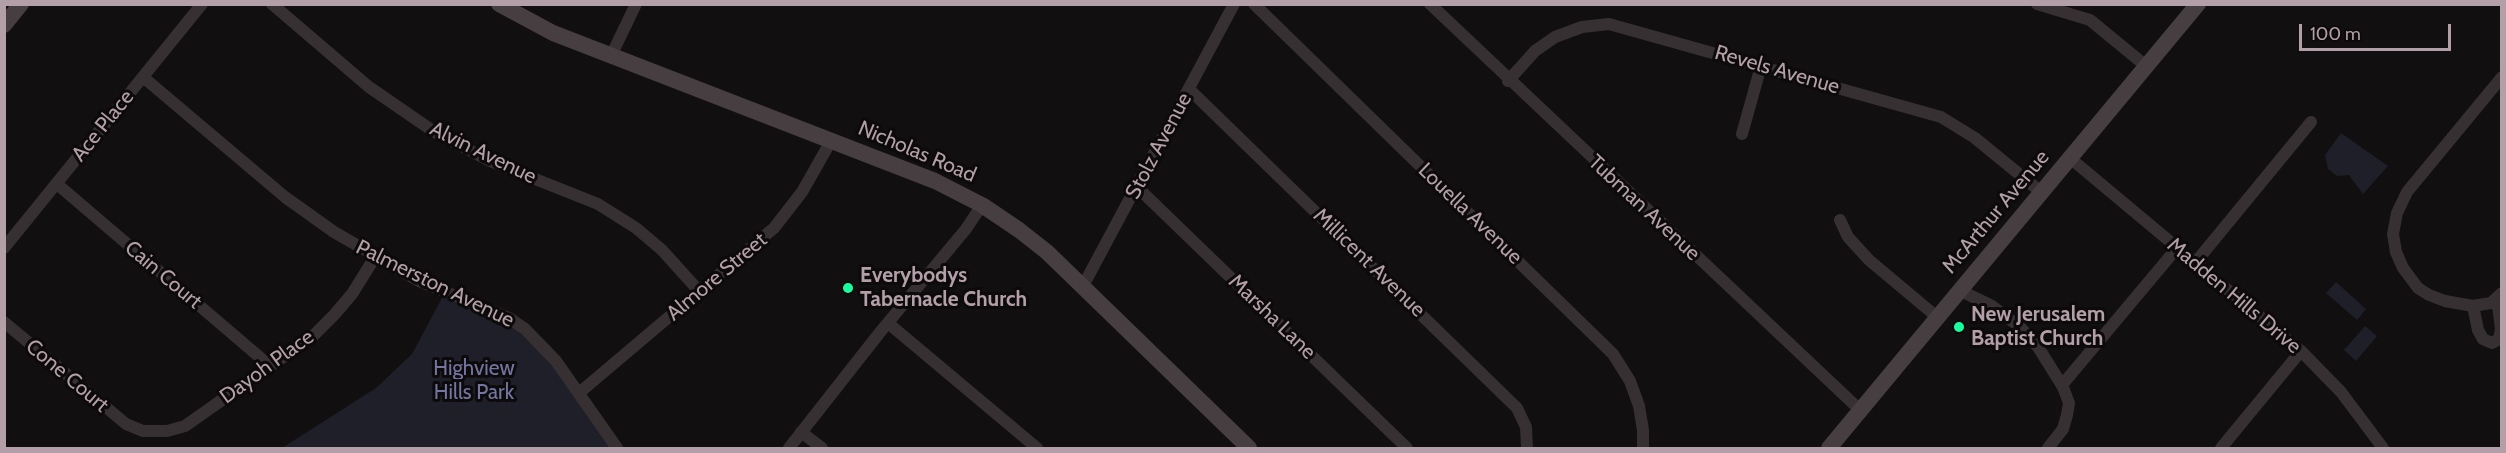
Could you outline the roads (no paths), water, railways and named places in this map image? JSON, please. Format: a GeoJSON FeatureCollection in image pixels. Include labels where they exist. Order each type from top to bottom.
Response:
{"type":"FeatureCollection","features":[{"type":"Feature","properties":{"kind":"street"},"geometry":{"type":"LineString","coordinates":[[4,25],[21,4]]}},
{"type":"Feature","properties":{"kind":"street","name":"Ace Place"},"geometry":{"type":"LineString","coordinates":[[4,248],[202,4]]}},
{"type":"Feature","properties":{"kind":"street","name":"Alvin Avenue"},"geometry":{"type":"LineString","coordinates":[[272,4],[369,87],[433,131],[490,161],[585,198],[619,216],[662,250],[699,291]]}},
{"type":"Feature","properties":{"kind":"street","name":"Nicholas Road"},"geometry":{"type":"LineString","coordinates":[[499,4],[553,33],[936,181],[982,205],[1034,241],[1249,448]]}},
{"type":"Feature","properties":{"kind":"street"},"geometry":{"type":"LineString","coordinates":[[611,56],[636,4]]}},
{"type":"Feature","properties":{"kind":"street","name":"Stolz Avenue"},"geometry":{"type":"LineString","coordinates":[[1083,286],[1234,4]]}},
{"type":"Feature","properties":{"kind":"street","name":"Louella Avenue"},"geometry":{"type":"LineString","coordinates":[[1254,4],[1613,354],[1630,381],[1637,399],[1641,418],[1642,448]]}},
{"type":"Feature","properties":{"kind":"street","name":"Tubman Avenue"},"geometry":{"type":"LineString","coordinates":[[1430,4],[1508,81],[1860,410]]}},
{"type":"Feature","properties":{"kind":"street"},"geometry":{"type":"LineString","coordinates":[[2037,4],[2090,20],[2146,66]]}},
{"type":"Feature","properties":{"kind":"street","name":"McArthur Avenue"},"geometry":{"type":"LineString","coordinates":[[1829,448],[2198,4]]}},
{"type":"Feature","properties":{"kind":"street","name":"Revels Avenue"},"geometry":{"type":"LineString","coordinates":[[1508,81],[1535,51],[1555,37],[1582,27],[1600,24],[1634,30],[1941,117],[1975,138],[2041,192]]}},
{"type":"Feature","properties":{"kind":"street"},"geometry":{"type":"LineString","coordinates":[[1742,134],[1761,66]]}},
{"type":"Feature","properties":{"kind":"street"},"geometry":{"type":"LineString","coordinates":[[2499,296],[2491,303],[2473,306],[2437,299],[2418,288],[2403,268],[2396,252],[2394,234],[2397,213],[2412,185],[2502,76]]}},
{"type":"Feature","properties":{"kind":"street","name":"Palmerston Avenue"},"geometry":{"type":"LineString","coordinates":[[143,77],[285,197],[334,232],[419,281],[509,318],[525,329],[549,352],[618,448]]}},
{"type":"Feature","properties":{"kind":"street","name":"Millicent Avenue"},"geometry":{"type":"LineString","coordinates":[[1189,89],[1517,408],[1526,427],[1527,448]]}},
{"type":"Feature","properties":{"kind":"street"},"geometry":{"type":"LineString","coordinates":[[2195,262],[2311,122]]}},
{"type":"Feature","properties":{"kind":"street","name":"Almore Street"},"geometry":{"type":"LineString","coordinates":[[579,393],[783,219],[813,176],[831,141]]}},
{"type":"Feature","properties":{"kind":"street","name":"Madden Hills Drive"},"geometry":{"type":"LineString","coordinates":[[2070,158],[2301,351],[2341,392],[2383,448]]}},
{"type":"Feature","properties":{"kind":"street","name":"Cain Court"},"geometry":{"type":"LineString","coordinates":[[57,184],[270,366]]}},
{"type":"Feature","properties":{"kind":"street","name":"Marsha Lane"},"geometry":{"type":"LineString","coordinates":[[1137,187],[1407,448]]}},
{"type":"Feature","properties":{"kind":"street"},"geometry":{"type":"LineString","coordinates":[[789,448],[888,323],[966,230],[982,205]]}},
{"type":"Feature","properties":{"kind":"street"},"geometry":{"type":"LineString","coordinates":[[1840,220],[1848,237],[1869,260],[1937,317]]}},
{"type":"Feature","properties":{"kind":"street"},"geometry":{"type":"LineString","coordinates":[[2062,385],[2177,248]]}},
{"type":"Feature","properties":{"kind":"street","name":"Dayoh Place"},"geometry":{"type":"LineString","coordinates":[[132,427],[143,431],[159,432],[185,426],[313,336],[334,315],[361,281],[375,256]]}},
{"type":"Feature","properties":{"kind":"street"},"geometry":{"type":"LineString","coordinates":[[1960,291],[1992,306],[2020,327],[2038,347],[2062,385],[2069,403],[2067,415],[2063,429],[2048,448]]}},
{"type":"Feature","properties":{"kind":"street"},"geometry":{"type":"LineString","coordinates":[[2473,306],[2478,330],[2483,339],[2492,343],[2499,339],[2501,329],[2499,296]]}},
{"type":"Feature","properties":{"kind":"street","name":"Cone Court"},"geometry":{"type":"LineString","coordinates":[[4,322],[112,414],[132,427]]}},
{"type":"Feature","properties":{"kind":"street"},"geometry":{"type":"LineString","coordinates":[[888,323],[1037,448]]}},
{"type":"Feature","properties":{"kind":"street"},"geometry":{"type":"LineString","coordinates":[[2222,448],[2301,351]]}},
{"type":"Feature","properties":{"kind":"street"},"geometry":{"type":"LineString","coordinates":[[801,432],[822,448]]}},
{"type":"Feature","properties":{"kind":"place","name":"Everybodys Tabernacle Church"},"geometry":{"type":"Point","coordinates":[848,288]}},
{"type":"Feature","properties":{"kind":"place","name":"New Jerusalem Baptist Church"},"geometry":{"type":"Point","coordinates":[1959,327]}},
{"type":"Feature","properties":{"kind":"park label","name":"Highview Hills Park"},"geometry":{"type":"Point","coordinates":[474,381]}}]}
